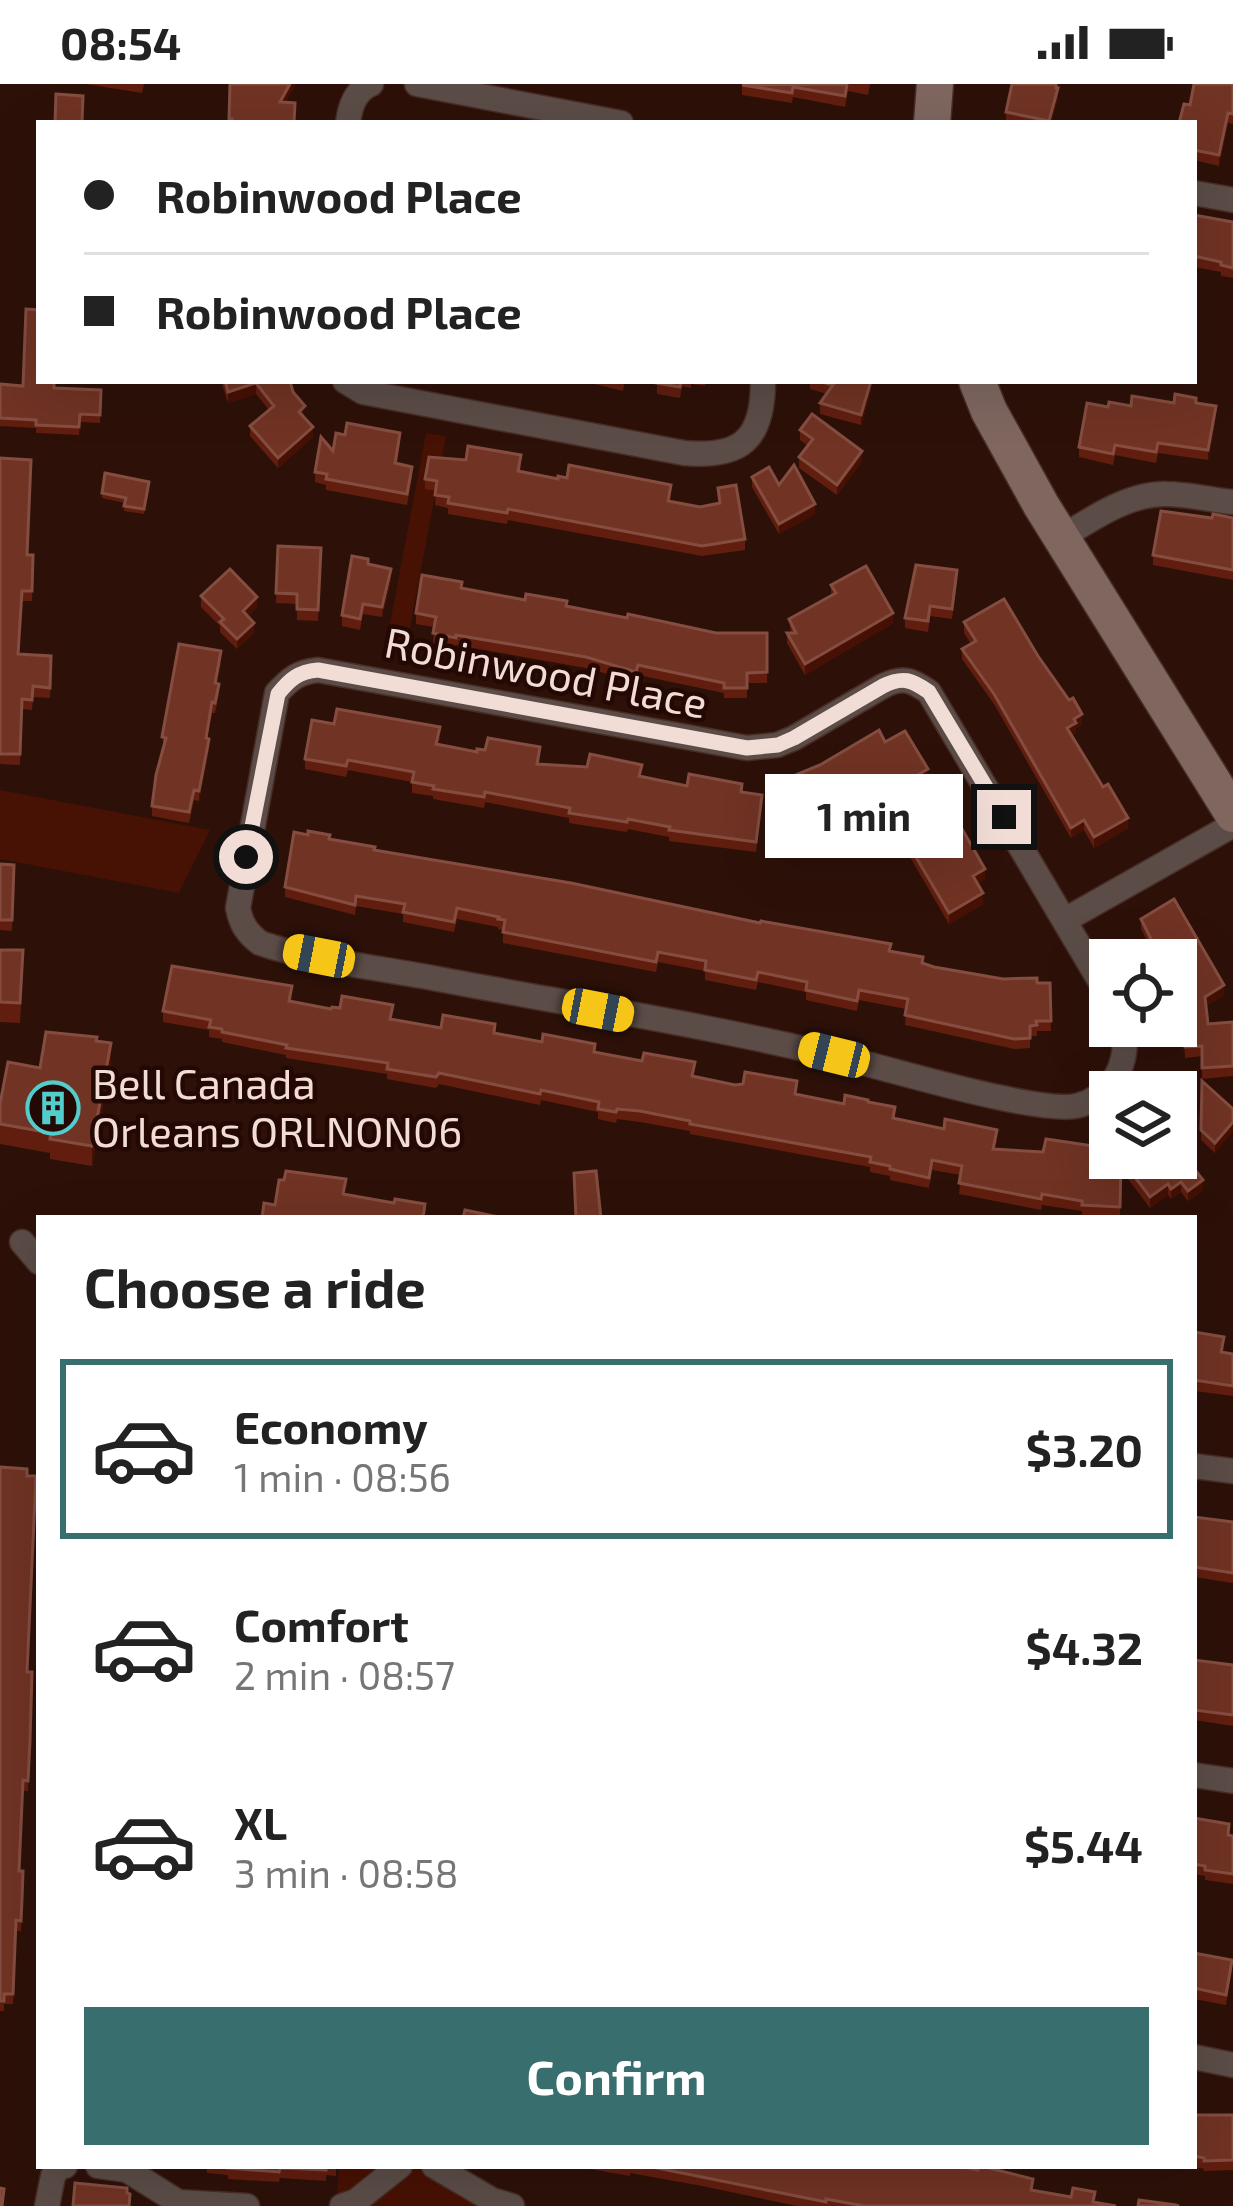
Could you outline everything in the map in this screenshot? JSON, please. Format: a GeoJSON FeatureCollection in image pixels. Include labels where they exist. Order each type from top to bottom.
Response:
{"type":"FeatureCollection","features":[{"type":"Feature","properties":{"kind":"street"},"geometry":{"type":"LineString","coordinates":[[348,120],[350,106],[371,84]]}},
{"type":"Feature","properties":{"kind":"street"},"geometry":{"type":"LineString","coordinates":[[417,84],[605,120]]}},
{"type":"Feature","properties":{"kind":"street"},"geometry":{"type":"LineString","coordinates":[[932,120],[934,84]]}},
{"type":"Feature","properties":{"kind":"street"},"geometry":{"type":"LineString","coordinates":[[1197,194],[1233,200]]}},
{"type":"Feature","properties":{"kind":"street"},"geometry":{"type":"LineString","coordinates":[[350,384],[363,392],[709,455],[736,447],[757,426],[763,384]]}},
{"type":"Feature","properties":{"kind":"street"},"geometry":{"type":"LineString","coordinates":[[977,384],[1060,538],[1233,814]]}},
{"type":"Feature","properties":{"kind":"street"},"geometry":{"type":"LineString","coordinates":[[1060,538],[1102,513],[1162,493],[1233,502]]}},
{"type":"Feature","properties":{"kind":"street","name":"Robinwood Place"},"geometry":{"type":"LineString","coordinates":[[1089,962],[929,692],[912,680],[883,686],[778,745],[747,748],[318,670],[290,679],[278,694],[238,908],[248,934],[260,943],[794,1045],[1059,1108],[1078,1107],[1101,1095],[1124,1062],[1126,1047]]}},
{"type":"Feature","properties":{"kind":"street"},"geometry":{"type":"LineString","coordinates":[[1065,920],[1233,825]]}},
{"type":"Feature","properties":{"kind":"street"},"geometry":{"type":"LineString","coordinates":[[22,1242],[36,1258]]}},
{"type":"Feature","properties":{"kind":"street"},"geometry":{"type":"LineString","coordinates":[[1197,1466],[1233,1472]]}},
{"type":"Feature","properties":{"kind":"street"},"geometry":{"type":"LineString","coordinates":[[1197,1775],[1233,1781]]}},
{"type":"Feature","properties":{"kind":"street"},"geometry":{"type":"LineString","coordinates":[[1197,2058],[1233,2066]]}},
{"type":"Feature","properties":{"kind":"street"},"geometry":{"type":"LineString","coordinates":[[47,2206],[58,2169]]}},
{"type":"Feature","properties":{"kind":"street"},"geometry":{"type":"LineString","coordinates":[[120,2169],[178,2202],[247,2206]]}},
{"type":"Feature","properties":{"kind":"street"},"geometry":{"type":"LineString","coordinates":[[342,2206],[356,2201],[396,2169]]}},
{"type":"Feature","properties":{"kind":"street"},"geometry":{"type":"LineString","coordinates":[[439,2169],[492,2200],[512,2206]]}},
{"type":"Feature","properties":{"kind":"shaded area"},"geometry":{"type":"Polygon","coordinates":[[[426,433],[446,436],[405,654],[385,650],[426,433]]]}},
{"type":"Feature","properties":{"kind":"shaded area"},"geometry":{"type":"Polygon","coordinates":[[[0,790],[210,830],[179,893],[0,859],[0,790]]]}},
{"type":"Feature","properties":{"kind":"shaded area"},"geometry":{"type":"Polygon","coordinates":[[[339,2169],[420,2169],[477,2206],[336,2206],[339,2169]]]}},
{"type":"Feature","properties":{"kind":"building"},"geometry":{"type":"Polygon","coordinates":[[[230,84],[290,84],[280,102],[295,103],[294,120],[229,119],[230,84]]]}},
{"type":"Feature","properties":{"kind":"building"},"geometry":{"type":"Polygon","coordinates":[[[847,84],[845,96],[742,85],[847,84]]]}},
{"type":"Feature","properties":{"kind":"building"},"geometry":{"type":"Polygon","coordinates":[[[1012,84],[1056,84],[1049,120],[1006,112],[1012,84]]]}},
{"type":"Feature","properties":{"kind":"building"},"geometry":{"type":"Polygon","coordinates":[[[1194,84],[1233,84],[1233,114],[1228,113],[1219,155],[1197,151],[1197,120],[1180,120],[1184,104],[1190,105],[1194,84]]]}},
{"type":"Feature","properties":{"kind":"building"},"geometry":{"type":"Polygon","coordinates":[[[56,94],[83,96],[82,120],[55,120],[56,94]]]}},
{"type":"Feature","properties":{"kind":"building"},"geometry":{"type":"Polygon","coordinates":[[[1197,216],[1233,222],[1233,268],[1197,257],[1197,216]]]}},
{"type":"Feature","properties":{"kind":"building"},"geometry":{"type":"Polygon","coordinates":[[[26,309],[36,310],[36,384],[101,390],[100,415],[80,414],[79,427],[0,418],[0,384],[23,386],[26,309]]]}},
{"type":"Feature","properties":{"kind":"building"},"geometry":{"type":"Polygon","coordinates":[[[226,384],[253,384],[228,392],[226,384]]]}},
{"type":"Feature","properties":{"kind":"building"},"geometry":{"type":"Polygon","coordinates":[[[257,384],[291,384],[305,406],[299,412],[313,427],[278,458],[250,426],[274,406],[257,384]]]}},
{"type":"Feature","properties":{"kind":"building"},"geometry":{"type":"Polygon","coordinates":[[[829,384],[870,384],[861,415],[820,403],[833,385],[829,384]]]}},
{"type":"Feature","properties":{"kind":"building"},"geometry":{"type":"Polygon","coordinates":[[[1175,394],[1216,406],[1208,450],[1158,443],[1156,452],[1115,445],[1113,454],[1079,447],[1087,403],[1131,406],[1132,396],[1174,403],[1175,394]]]}},
{"type":"Feature","properties":{"kind":"building"},"geometry":{"type":"Polygon","coordinates":[[[812,414],[862,451],[837,485],[799,457],[813,439],[800,430],[812,414]]]}},
{"type":"Feature","properties":{"kind":"building"},"geometry":{"type":"Polygon","coordinates":[[[347,423],[400,433],[395,463],[412,467],[407,494],[326,479],[327,474],[315,472],[321,437],[333,451],[336,433],[345,435],[347,423]]]}},
{"type":"Feature","properties":{"kind":"building"},"geometry":{"type":"Polygon","coordinates":[[[468,446],[521,455],[518,471],[558,479],[567,478],[569,465],[671,485],[668,501],[700,507],[720,503],[718,488],[736,485],[745,539],[702,546],[508,509],[507,513],[448,503],[449,497],[435,495],[437,481],[425,479],[429,457],[466,460],[468,446]]]}},
{"type":"Feature","properties":{"kind":"building"},"geometry":{"type":"Polygon","coordinates":[[[0,458],[31,460],[27,555],[33,555],[32,591],[22,591],[18,654],[51,656],[50,688],[33,686],[32,700],[22,699],[20,754],[0,754],[0,458]]]}},
{"type":"Feature","properties":{"kind":"building"},"geometry":{"type":"Polygon","coordinates":[[[794,465],[815,504],[779,524],[752,477],[769,467],[779,485],[794,465]]]}},
{"type":"Feature","properties":{"kind":"building"},"geometry":{"type":"Polygon","coordinates":[[[105,473],[149,482],[144,509],[124,506],[126,498],[102,493],[105,473]]]}},
{"type":"Feature","properties":{"kind":"building"},"geometry":{"type":"Polygon","coordinates":[[[1161,511],[1233,518],[1233,570],[1153,555],[1161,511]]]}},
{"type":"Feature","properties":{"kind":"building"},"geometry":{"type":"Polygon","coordinates":[[[278,546],[321,548],[318,610],[297,609],[297,594],[276,593],[278,546]]]}},
{"type":"Feature","properties":{"kind":"building"},"geometry":{"type":"Polygon","coordinates":[[[352,556],[391,569],[382,607],[363,604],[360,619],[342,615],[352,556]]]}},
{"type":"Feature","properties":{"kind":"building"},"geometry":{"type":"Polygon","coordinates":[[[916,565],[957,570],[952,609],[930,606],[928,621],[905,618],[916,565]]]}},
{"type":"Feature","properties":{"kind":"building"},"geometry":{"type":"Polygon","coordinates":[[[866,566],[893,613],[805,664],[787,633],[796,633],[789,619],[836,593],[831,585],[866,566]]]}},
{"type":"Feature","properties":{"kind":"building"},"geometry":{"type":"Polygon","coordinates":[[[230,569],[257,597],[243,611],[254,623],[237,639],[201,596],[230,569]]]}},
{"type":"Feature","properties":{"kind":"building"},"geometry":{"type":"Polygon","coordinates":[[[422,575],[462,582],[461,588],[525,600],[526,594],[567,601],[566,606],[716,633],[767,633],[767,672],[747,673],[747,688],[724,688],[724,683],[638,665],[636,672],[586,657],[433,633],[436,617],[416,613],[422,575]]]}},
{"type":"Feature","properties":{"kind":"building"},"geometry":{"type":"Polygon","coordinates":[[[1004,599],[1038,656],[1069,700],[1073,698],[1082,714],[1067,728],[1128,818],[1094,837],[1084,820],[1071,828],[994,694],[962,649],[976,641],[964,622],[1004,599]]]}},
{"type":"Feature","properties":{"kind":"building"},"geometry":{"type":"Polygon","coordinates":[[[179,644],[221,651],[199,791],[194,790],[189,812],[152,806],[179,644]]]}},
{"type":"Feature","properties":{"kind":"building"},"geometry":{"type":"Polygon","coordinates":[[[337,709],[440,727],[436,744],[477,752],[485,750],[488,738],[540,747],[537,764],[587,767],[590,754],[642,765],[639,776],[687,786],[689,774],[742,784],[741,792],[762,795],[756,842],[569,813],[570,808],[485,792],[484,797],[433,789],[412,782],[414,772],[348,760],[346,766],[305,759],[312,720],[334,724],[337,709]]]}},
{"type":"Feature","properties":{"kind":"building"},"geometry":{"type":"Polygon","coordinates":[[[879,730],[885,742],[905,731],[928,769],[895,788],[890,780],[826,817],[830,828],[790,844],[771,796],[796,800],[788,778],[879,730]]]}},
{"type":"Feature","properties":{"kind":"building"},"geometry":{"type":"Polygon","coordinates":[[[933,811],[948,828],[958,822],[985,869],[973,876],[983,893],[949,913],[900,830],[933,811]]]}},
{"type":"Feature","properties":{"kind":"building"},"geometry":{"type":"Polygon","coordinates":[[[308,831],[374,850],[891,944],[889,951],[923,957],[922,963],[934,967],[1003,979],[1037,978],[1037,983],[1050,983],[1051,1021],[1036,1021],[1037,1025],[1030,1026],[1030,1038],[1014,1039],[905,1015],[908,999],[859,990],[857,1001],[806,990],[807,982],[758,972],[756,980],[705,970],[706,961],[658,952],[656,962],[503,932],[505,920],[457,908],[454,922],[403,912],[405,904],[356,896],[355,905],[285,887],[294,832],[308,835],[308,831]]]}},
{"type":"Feature","properties":{"kind":"building"},"geometry":{"type":"Polygon","coordinates":[[[0,864],[14,865],[12,920],[0,920],[0,864]]]}},
{"type":"Feature","properties":{"kind":"building"},"geometry":{"type":"Polygon","coordinates":[[[1174,899],[1224,985],[1205,997],[1208,1024],[1233,1022],[1233,1066],[1202,1068],[1202,1046],[1197,1046],[1197,939],[1151,939],[1141,919],[1174,899]]]}},
{"type":"Feature","properties":{"kind":"building"},"geometry":{"type":"Polygon","coordinates":[[[0,950],[23,950],[20,1003],[0,1002],[0,950]]]}},
{"type":"Feature","properties":{"kind":"building"},"geometry":{"type":"Polygon","coordinates":[[[172,966],[292,986],[289,1001],[331,1009],[340,1008],[342,996],[393,1005],[390,1019],[441,1028],[443,1015],[495,1024],[494,1033],[542,1042],[543,1034],[595,1044],[594,1052],[642,1061],[644,1053],[695,1062],[692,1076],[735,1085],[743,1084],[745,1072],[797,1081],[795,1094],[844,1104],[845,1095],[868,1100],[895,1107],[893,1118],[944,1129],[945,1119],[997,1130],[993,1149],[1043,1152],[1046,1139],[1089,1145],[1089,1179],[1121,1179],[1120,1207],[1082,1205],[1082,1201],[1042,1194],[1041,1199],[959,1183],[962,1166],[932,1160],[929,1178],[870,1162],[871,1157],[640,1111],[598,1109],[599,1102],[541,1090],[540,1094],[439,1073],[436,1077],[387,1069],[388,1063],[286,1048],[222,1032],[209,1027],[211,1020],[163,1011],[172,966]]]}},
{"type":"Feature","properties":{"kind":"building","name":"Bell Canada Orleans ORLNON06"},"geometry":{"type":"Polygon","coordinates":[[[46,1032],[111,1043],[92,1146],[0,1124],[8,1062],[40,1068],[46,1032]]]}},
{"type":"Feature","properties":{"kind":"building"},"geometry":{"type":"Polygon","coordinates":[[[1202,1081],[1233,1109],[1233,1122],[1215,1143],[1201,1130],[1202,1081]]]}},
{"type":"Feature","properties":{"kind":"building"},"geometry":{"type":"Polygon","coordinates":[[[286,1171],[346,1179],[343,1194],[425,1204],[423,1215],[262,1215],[264,1203],[275,1205],[279,1180],[284,1180],[286,1171]]]}},
{"type":"Feature","properties":{"kind":"building"},"geometry":{"type":"Polygon","coordinates":[[[596,1171],[601,1215],[576,1215],[574,1173],[596,1171]]]}},
{"type":"Feature","properties":{"kind":"building"},"geometry":{"type":"Polygon","coordinates":[[[1197,1172],[1203,1180],[1188,1191],[1181,1182],[1171,1189],[1168,1184],[1150,1197],[1136,1179],[1197,1179],[1197,1172]]]}},
{"type":"Feature","properties":{"kind":"building"},"geometry":{"type":"Polygon","coordinates":[[[1197,1332],[1224,1337],[1221,1352],[1233,1354],[1233,1386],[1197,1380],[1197,1332]]]}},
{"type":"Feature","properties":{"kind":"building"},"geometry":{"type":"Polygon","coordinates":[[[0,1467],[27,1469],[27,1476],[36,1476],[27,1672],[32,1672],[30,1741],[28,1781],[23,1780],[19,1871],[23,1871],[21,1921],[16,1920],[13,1994],[4,1994],[4,2001],[0,2001],[0,1467]]]}},
{"type":"Feature","properties":{"kind":"building"},"geometry":{"type":"Polygon","coordinates":[[[1197,1517],[1233,1522],[1233,1573],[1197,1567],[1197,1517]]]}},
{"type":"Feature","properties":{"kind":"building"},"geometry":{"type":"Polygon","coordinates":[[[1197,1660],[1233,1665],[1233,1715],[1197,1710],[1197,1660]]]}},
{"type":"Feature","properties":{"kind":"building"},"geometry":{"type":"Polygon","coordinates":[[[1197,1819],[1229,1824],[1233,1874],[1205,1870],[1197,1865],[1197,1819]]]}},
{"type":"Feature","properties":{"kind":"building"},"geometry":{"type":"Polygon","coordinates":[[[1197,1954],[1232,1960],[1226,1995],[1197,1989],[1197,1954]]]}},
{"type":"Feature","properties":{"kind":"building"},"geometry":{"type":"Polygon","coordinates":[[[1197,2115],[1233,2115],[1233,2160],[1197,2157],[1197,2115]]]}},
{"type":"Feature","properties":{"kind":"building"},"geometry":{"type":"Polygon","coordinates":[[[662,2169],[993,2169],[1033,2179],[1031,2190],[1071,2197],[1073,2188],[1095,2192],[1093,2202],[1116,2206],[864,2206],[662,2169]]]}},
{"type":"Feature","properties":{"kind":"building"},"geometry":{"type":"Polygon","coordinates":[[[75,2183],[127,2188],[129,2206],[73,2206],[75,2183]]]}},
{"type":"Feature","properties":{"kind":"building"},"geometry":{"type":"Polygon","coordinates":[[[1139,2200],[1176,2205],[1179,2206],[1138,2206],[1139,2200]]]}},
{"type":"Feature","properties":{"kind":"place","name":"Bell Canada Orleans ORLNON06"},"geometry":{"type":"Point","coordinates":[53,1108]}},
{"type":"Feature","properties":{"kind":"route"},"geometry":{"type":"LineString","coordinates":[[246,857],[278,694],[290,679],[318,670],[747,748],[778,745],[883,686],[912,680],[929,692],[1004,817]]}}]}
